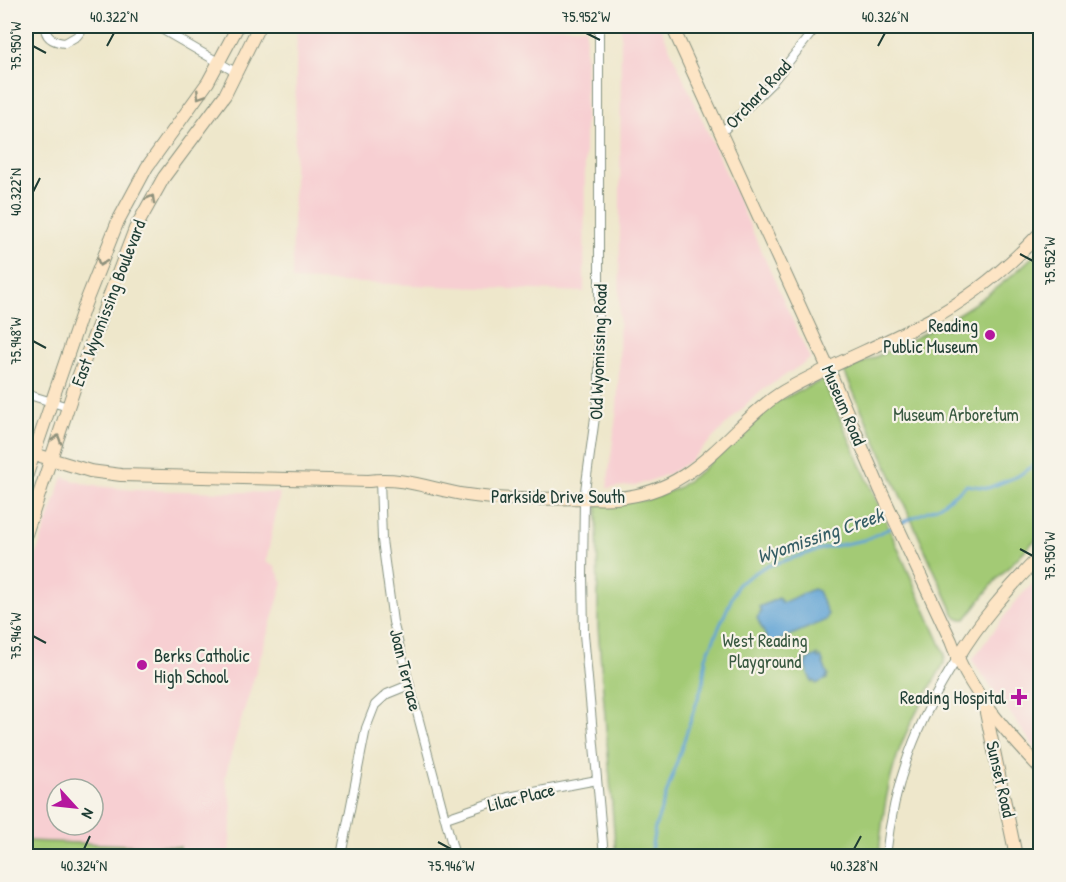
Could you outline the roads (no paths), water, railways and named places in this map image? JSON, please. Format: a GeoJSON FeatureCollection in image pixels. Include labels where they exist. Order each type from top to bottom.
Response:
{"type":"FeatureCollection","features":[{"type":"Feature","properties":{"kind":"street"},"geometry":{"type":"LineString","coordinates":[[45,26],[46,33],[51,39],[65,43],[77,36],[85,26]]}},
{"type":"Feature","properties":{"kind":"street"},"geometry":{"type":"LineString","coordinates":[[156,26],[237,74]]}},
{"type":"Feature","properties":{"kind":"street","name":"East Wyomissing Boulevard"},"geometry":{"type":"LineString","coordinates":[[26,477],[101,261],[118,221],[147,167],[190,110],[220,63],[238,26]]}},
{"type":"Feature","properties":{"kind":"street","name":"East Wyomissing Boulevard"},"geometry":{"type":"LineString","coordinates":[[26,534],[68,407],[135,229],[164,177],[214,111],[237,74],[259,26]]}},
{"type":"Feature","properties":{"kind":"street","name":"Old Wyomissing Road"},"geometry":{"type":"LineString","coordinates":[[599,26],[599,388],[584,498],[585,634],[604,856]]}},
{"type":"Feature","properties":{"kind":"street","name":"Museum Road"},"geometry":{"type":"LineString","coordinates":[[672,26],[828,368],[957,659],[984,702],[1041,768]]}},
{"type":"Feature","properties":{"kind":"street","name":"Orchard Road"},"geometry":{"type":"LineString","coordinates":[[720,134],[771,84],[817,26]]}},
{"type":"Feature","properties":{"kind":"street","name":"Parkside Drive South"},"geometry":{"type":"LineString","coordinates":[[34,454],[90,471],[121,476],[357,481],[380,479],[419,483],[476,496],[552,500],[616,498],[645,494],[670,485],[696,468],[762,406],[783,391],[897,336],[960,301],[994,277],[1041,233]]}},
{"type":"Feature","properties":{"kind":"street"},"geometry":{"type":"LineString","coordinates":[[26,394],[68,407]]}},
{"type":"Feature","properties":{"kind":"street","name":"Joan Terrace"},"geometry":{"type":"LineString","coordinates":[[380,479],[386,576],[393,622],[455,856]]}},
{"type":"Feature","properties":{"kind":"street"},"geometry":{"type":"LineString","coordinates":[[886,856],[891,820],[907,755],[922,720],[967,643],[1003,595],[1041,556]]}},
{"type":"Feature","properties":{"kind":"street"},"geometry":{"type":"LineString","coordinates":[[341,856],[366,728],[375,705],[387,694],[409,685]]}},
{"type":"Feature","properties":{"kind":"street","name":"Sunset Road"},"geometry":{"type":"LineString","coordinates":[[984,702],[1016,856]]}},
{"type":"Feature","properties":{"kind":"street","name":"Lilac Place"},"geometry":{"type":"LineString","coordinates":[[446,819],[508,797],[597,780]]}},
{"type":"Feature","properties":{"kind":"water"},"geometry":{"type":"Polygon","coordinates":[[[813,589],[818,591],[828,614],[826,620],[773,643],[768,641],[757,618],[761,612],[759,607],[779,598],[782,603],[813,589]]]}},
{"type":"Feature","properties":{"kind":"water"},"geometry":{"type":"Polygon","coordinates":[[[817,655],[818,658],[821,657],[828,676],[827,679],[816,684],[815,681],[812,682],[804,664],[807,663],[806,660],[817,655]]]}},
{"type":"Feature","properties":{"kind":"waterway","name":"Wyomissing Creek"},"geometry":{"type":"LineString","coordinates":[[901,523],[939,506],[967,485],[988,488],[1018,476],[1040,461]]}},
{"type":"Feature","properties":{"kind":"waterway","name":"Wyomissing Creek"},"geometry":{"type":"LineString","coordinates":[[650,856],[655,828],[703,683],[706,657],[738,584],[764,567],[825,548],[864,540],[895,526]]}},
{"type":"Feature","properties":{"kind":"place","name":"Reading Public Museum"},"geometry":{"type":"Point","coordinates":[990,335]}},
{"type":"Feature","properties":{"kind":"place","name":"Berks Catholic High School"},"geometry":{"type":"Point","coordinates":[142,665]}},
{"type":"Feature","properties":{"kind":"place","name":"Reading Hospital"},"geometry":{"type":"Point","coordinates":[1019,697]}},
{"type":"Feature","properties":{"kind":"park label","name":"Museum Arboretum"},"geometry":{"type":"Point","coordinates":[956,414]}},
{"type":"Feature","properties":{"kind":"park label","name":"West Reading Playground"},"geometry":{"type":"Point","coordinates":[765,650]}}]}
